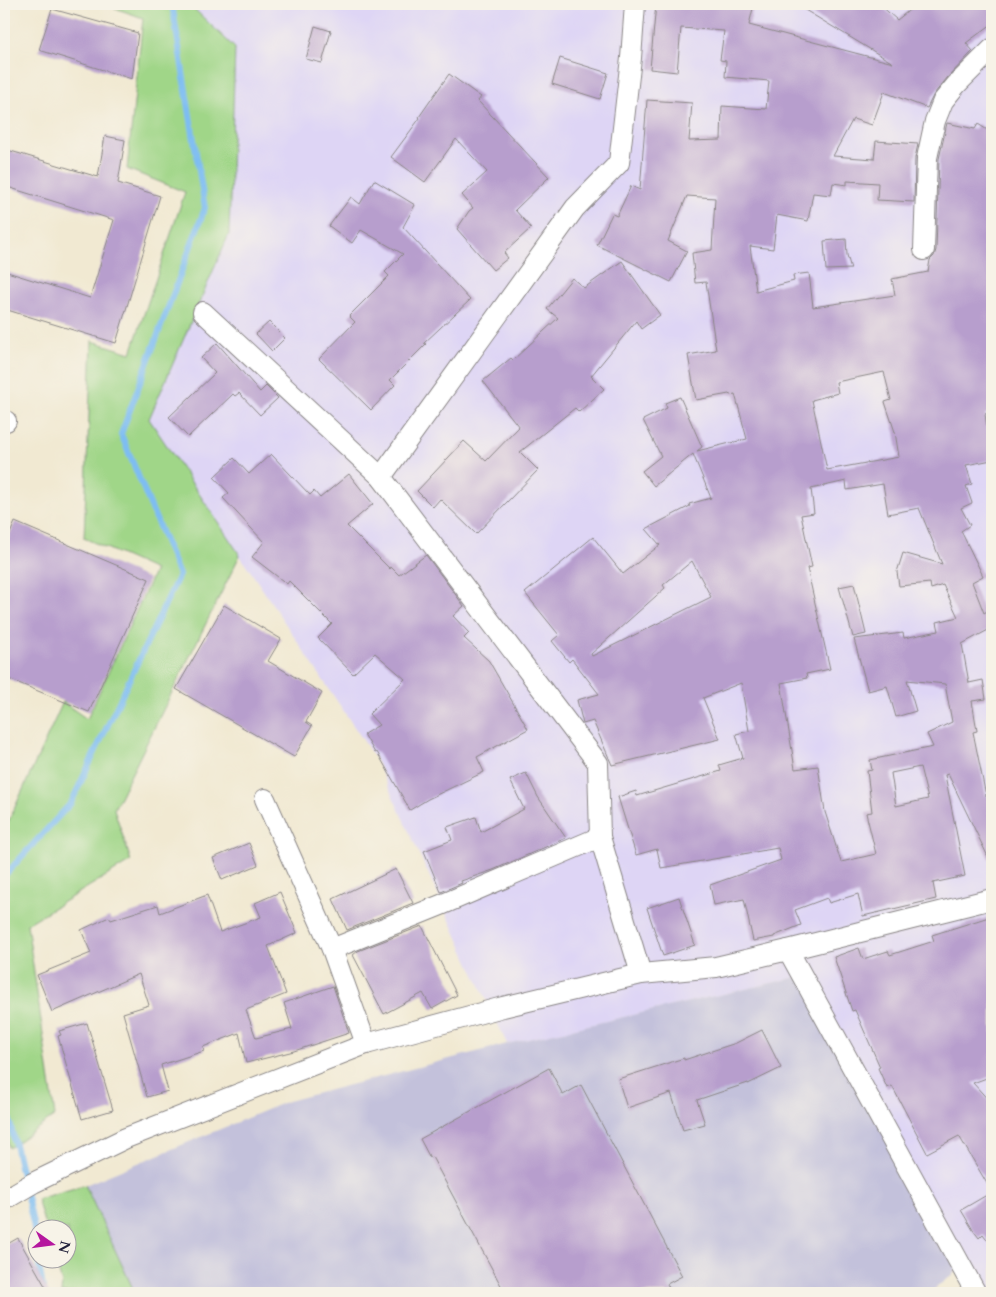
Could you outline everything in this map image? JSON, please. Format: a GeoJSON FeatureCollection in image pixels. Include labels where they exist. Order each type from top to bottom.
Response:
{"type":"FeatureCollection","features":[{"type":"Feature","properties":{"kind":"street"},"geometry":{"type":"LineString","coordinates":[[380,477],[575,208],[619,163],[635,4]]}},
{"type":"Feature","properties":{"kind":"street"},"geometry":{"type":"LineString","coordinates":[[924,250],[927,158],[935,121],[943,101],[956,85],[992,49]]}},
{"type":"Feature","properties":{"kind":"street"},"geometry":{"type":"LineString","coordinates":[[203,312],[380,477],[598,763],[600,837],[641,974]]}},
{"type":"Feature","properties":{"kind":"street"},"geometry":{"type":"LineString","coordinates":[[265,799],[332,949],[366,1044]]}},
{"type":"Feature","properties":{"kind":"street"},"geometry":{"type":"LineString","coordinates":[[332,949],[600,837]]}},
{"type":"Feature","properties":{"kind":"street"},"geometry":{"type":"LineString","coordinates":[[10,1196],[126,1138],[366,1044],[503,1007],[641,974],[716,966],[992,899]]}},
{"type":"Feature","properties":{"kind":"street"},"geometry":{"type":"LineString","coordinates":[[788,950],[976,1293]]}},
{"type":"Feature","properties":{"kind":"shaded area"},"geometry":{"type":"Polygon","coordinates":[[[189,4],[992,4],[992,1293],[975,1293],[806,975],[507,1044],[375,758],[149,419],[229,234],[235,48],[189,4]]]}},
{"type":"Feature","properties":{"kind":"shaded area"},"geometry":{"type":"Polygon","coordinates":[[[806,975],[961,1267],[930,1293],[135,1293],[85,1185],[288,1101],[507,1044],[806,975]]]}},
{"type":"Feature","properties":{"kind":"green space"},"geometry":{"type":"Polygon","coordinates":[[[103,4],[189,4],[235,48],[229,234],[149,419],[240,555],[114,809],[131,861],[27,924],[55,1116],[9,1148],[4,1128],[4,831],[63,702],[87,719],[155,570],[84,538],[92,341],[131,353],[185,192],[127,169],[143,18],[103,4]]]}},
{"type":"Feature","properties":{"kind":"green space"},"geometry":{"type":"Polygon","coordinates":[[[85,1185],[135,1293],[61,1293],[62,1283],[58,1270],[78,1270],[78,1220],[43,1220],[37,1199],[85,1185]]]}},
{"type":"Feature","properties":{"kind":"building"},"geometry":{"type":"Polygon","coordinates":[[[656,4],[754,4],[749,25],[893,63],[795,4],[879,4],[897,20],[917,4],[986,4],[992,12],[992,24],[966,43],[973,51],[934,94],[927,108],[884,92],[872,125],[853,119],[833,156],[874,159],[876,141],[918,144],[915,158],[914,202],[877,200],[878,183],[847,181],[847,185],[833,183],[831,195],[813,193],[808,221],[777,215],[773,249],[750,246],[756,291],[794,281],[793,275],[809,273],[813,307],[895,295],[892,279],[928,272],[930,260],[936,250],[939,159],[947,123],[975,129],[978,124],[992,133],[992,242],[990,265],[992,264],[992,412],[985,414],[992,460],[966,465],[972,484],[966,486],[972,503],[961,508],[970,525],[961,531],[983,576],[972,582],[984,613],[992,608],[992,628],[962,644],[969,683],[983,680],[986,699],[972,701],[977,731],[973,732],[986,796],[992,794],[992,865],[948,774],[945,775],[965,876],[933,883],[936,899],[863,916],[858,894],[829,903],[827,898],[795,910],[801,925],[774,937],[753,941],[744,899],[714,905],[710,885],[781,860],[778,848],[661,868],[657,849],[636,855],[618,797],[636,791],[637,796],[721,771],[719,765],[743,758],[736,734],[749,731],[741,683],[703,698],[720,739],[612,765],[593,721],[583,724],[577,700],[599,694],[572,659],[569,662],[552,641],[559,635],[525,593],[593,537],[623,574],[660,545],[646,529],[690,506],[689,504],[711,498],[693,454],[654,486],[642,471],[661,456],[643,420],[667,408],[665,403],[680,397],[702,447],[697,451],[747,439],[735,394],[696,400],[688,355],[716,350],[706,282],[695,283],[692,253],[712,250],[715,198],[687,196],[668,241],[687,251],[671,282],[597,245],[612,214],[617,216],[631,186],[640,190],[647,100],[692,103],[689,141],[721,140],[722,106],[766,109],[769,81],[725,77],[726,61],[720,60],[724,31],[681,28],[677,72],[650,69],[656,4]],[[884,372],[836,382],[838,393],[812,400],[827,470],[899,457],[895,432],[885,402],[891,400],[884,372]],[[846,481],[811,489],[814,513],[801,515],[812,567],[807,568],[830,669],[806,674],[807,678],[781,683],[795,769],[818,766],[825,812],[841,862],[876,854],[866,813],[872,812],[867,771],[872,770],[870,760],[933,747],[927,734],[952,722],[945,684],[907,680],[916,711],[896,717],[887,686],[868,691],[854,639],[903,633],[904,638],[939,631],[937,622],[958,617],[943,585],[931,589],[930,583],[899,586],[897,572],[903,553],[942,564],[919,508],[888,514],[883,484],[847,490],[846,481]],[[692,561],[663,585],[665,588],[591,654],[592,656],[711,597],[692,561]],[[920,767],[891,773],[896,806],[928,799],[920,767]]]}},
{"type":"Feature","properties":{"kind":"building"},"geometry":{"type":"Polygon","coordinates":[[[52,9],[138,33],[132,79],[39,50],[52,9]]]}},
{"type":"Feature","properties":{"kind":"building"},"geometry":{"type":"Polygon","coordinates":[[[315,26],[331,31],[322,63],[306,59],[315,26]]]}},
{"type":"Feature","properties":{"kind":"building"},"geometry":{"type":"Polygon","coordinates":[[[560,58],[608,73],[600,99],[552,84],[560,58]]]}},
{"type":"Feature","properties":{"kind":"building"},"geometry":{"type":"Polygon","coordinates":[[[449,74],[481,97],[478,101],[549,177],[515,210],[531,228],[504,253],[508,258],[493,270],[457,229],[473,208],[462,195],[487,172],[456,139],[425,182],[391,157],[449,74]]]}},
{"type":"Feature","properties":{"kind":"building"},"geometry":{"type":"Polygon","coordinates":[[[105,136],[125,140],[118,183],[160,196],[116,343],[4,309],[4,271],[90,298],[114,220],[4,186],[4,149],[98,177],[105,136]]]}},
{"type":"Feature","properties":{"kind":"building"},"geometry":{"type":"Polygon","coordinates":[[[374,180],[415,205],[403,227],[470,300],[424,343],[426,344],[390,380],[395,385],[371,410],[319,359],[355,322],[349,316],[389,276],[385,272],[403,254],[361,230],[352,243],[329,226],[351,197],[360,204],[374,180]]]}},
{"type":"Feature","properties":{"kind":"building"},"geometry":{"type":"Polygon","coordinates":[[[846,239],[847,255],[851,269],[826,270],[824,241],[846,239]]]}},
{"type":"Feature","properties":{"kind":"building"},"geometry":{"type":"Polygon","coordinates":[[[622,261],[660,315],[641,329],[636,321],[591,376],[604,389],[579,412],[575,408],[520,452],[538,470],[476,534],[440,499],[433,507],[417,491],[464,441],[486,461],[519,427],[483,381],[511,358],[513,360],[558,318],[547,309],[572,278],[584,288],[622,261]]]}},
{"type":"Feature","properties":{"kind":"building"},"geometry":{"type":"Polygon","coordinates":[[[269,322],[285,338],[272,351],[256,334],[269,322]]]}},
{"type":"Feature","properties":{"kind":"building"},"geometry":{"type":"Polygon","coordinates":[[[217,343],[260,392],[266,386],[278,398],[260,415],[239,393],[235,396],[233,394],[188,437],[169,417],[215,373],[201,358],[217,343]]]}},
{"type":"Feature","properties":{"kind":"building"},"geometry":{"type":"Polygon","coordinates":[[[271,454],[310,495],[314,491],[320,498],[349,474],[373,504],[347,526],[390,569],[391,567],[399,575],[426,555],[464,606],[453,616],[469,633],[464,638],[489,661],[528,729],[477,757],[484,772],[428,799],[410,810],[377,752],[375,753],[364,734],[379,725],[369,714],[405,679],[375,653],[353,674],[318,638],[332,624],[289,581],[287,584],[252,557],[264,542],[223,498],[229,493],[214,477],[234,458],[249,474],[271,454]]]}},
{"type":"Feature","properties":{"kind":"building"},"geometry":{"type":"Polygon","coordinates":[[[15,522],[149,579],[89,712],[4,677],[4,548],[15,522]]]}},
{"type":"Feature","properties":{"kind":"building"},"geometry":{"type":"Polygon","coordinates":[[[854,584],[866,634],[853,637],[839,587],[854,584]]]}},
{"type":"Feature","properties":{"kind":"building"},"geometry":{"type":"Polygon","coordinates":[[[224,605],[281,639],[268,661],[322,693],[306,722],[312,726],[294,757],[176,689],[224,605]]]}},
{"type":"Feature","properties":{"kind":"building"},"geometry":{"type":"Polygon","coordinates":[[[526,773],[538,797],[566,838],[493,870],[461,881],[462,883],[441,892],[424,851],[452,840],[447,827],[476,817],[481,832],[524,809],[510,780],[526,773]]]}},
{"type":"Feature","properties":{"kind":"building"},"geometry":{"type":"Polygon","coordinates":[[[249,843],[258,865],[222,880],[213,858],[249,843]]]}},
{"type":"Feature","properties":{"kind":"building"},"geometry":{"type":"Polygon","coordinates":[[[396,869],[413,903],[347,930],[333,899],[396,869]]]}},
{"type":"Feature","properties":{"kind":"building"},"geometry":{"type":"Polygon","coordinates":[[[280,892],[297,933],[268,946],[286,994],[246,1010],[256,1038],[292,1029],[284,1003],[333,986],[349,1033],[294,1051],[246,1063],[239,1033],[203,1047],[204,1051],[161,1065],[168,1091],[147,1097],[123,1013],[149,1005],[139,974],[52,1012],[37,975],[91,953],[81,930],[109,917],[111,920],[158,905],[160,913],[207,895],[220,932],[261,917],[255,903],[280,892]]]}},
{"type":"Feature","properties":{"kind":"building"},"geometry":{"type":"Polygon","coordinates":[[[679,897],[695,945],[663,956],[647,908],[679,897]]]}},
{"type":"Feature","properties":{"kind":"building"},"geometry":{"type":"Polygon","coordinates":[[[992,916],[992,1076],[973,1083],[992,1104],[992,1192],[959,1136],[927,1153],[892,1086],[887,1088],[855,1010],[852,1011],[834,957],[859,948],[863,959],[888,951],[890,955],[934,941],[932,935],[992,916]]]}},
{"type":"Feature","properties":{"kind":"building"},"geometry":{"type":"Polygon","coordinates":[[[422,926],[457,995],[432,1009],[423,993],[384,1014],[353,955],[358,951],[422,926]]]}},
{"type":"Feature","properties":{"kind":"building"},"geometry":{"type":"Polygon","coordinates":[[[87,1023],[113,1110],[82,1119],[58,1036],[61,1035],[59,1031],[87,1023]]]}},
{"type":"Feature","properties":{"kind":"building"},"geometry":{"type":"Polygon","coordinates":[[[762,1030],[781,1068],[748,1084],[697,1100],[705,1124],[683,1130],[671,1093],[627,1108],[618,1079],[736,1043],[762,1030]]]}},
{"type":"Feature","properties":{"kind":"building"},"geometry":{"type":"Polygon","coordinates":[[[549,1068],[563,1095],[581,1085],[682,1276],[667,1284],[672,1293],[505,1293],[432,1157],[430,1158],[420,1139],[549,1068]]]}},
{"type":"Feature","properties":{"kind":"building"},"geometry":{"type":"Polygon","coordinates":[[[992,1192],[992,1246],[983,1234],[979,1238],[961,1210],[992,1192]]]}},
{"type":"Feature","properties":{"kind":"building"},"geometry":{"type":"Polygon","coordinates":[[[18,1238],[28,1256],[28,1270],[36,1270],[49,1293],[4,1293],[4,1246],[18,1238]]]}},
{"type":"Feature","properties":{"kind":"waterway"},"geometry":{"type":"LineString","coordinates":[[4,876],[71,803],[179,575],[121,434],[205,208],[172,4]]}},
{"type":"Feature","properties":{"kind":"waterway"},"geometry":{"type":"LineString","coordinates":[[4,1096],[32,1220]]}},
{"type":"Feature","properties":{"kind":"waterway"},"geometry":{"type":"LineString","coordinates":[[40,1270],[44,1293]]}}]}
